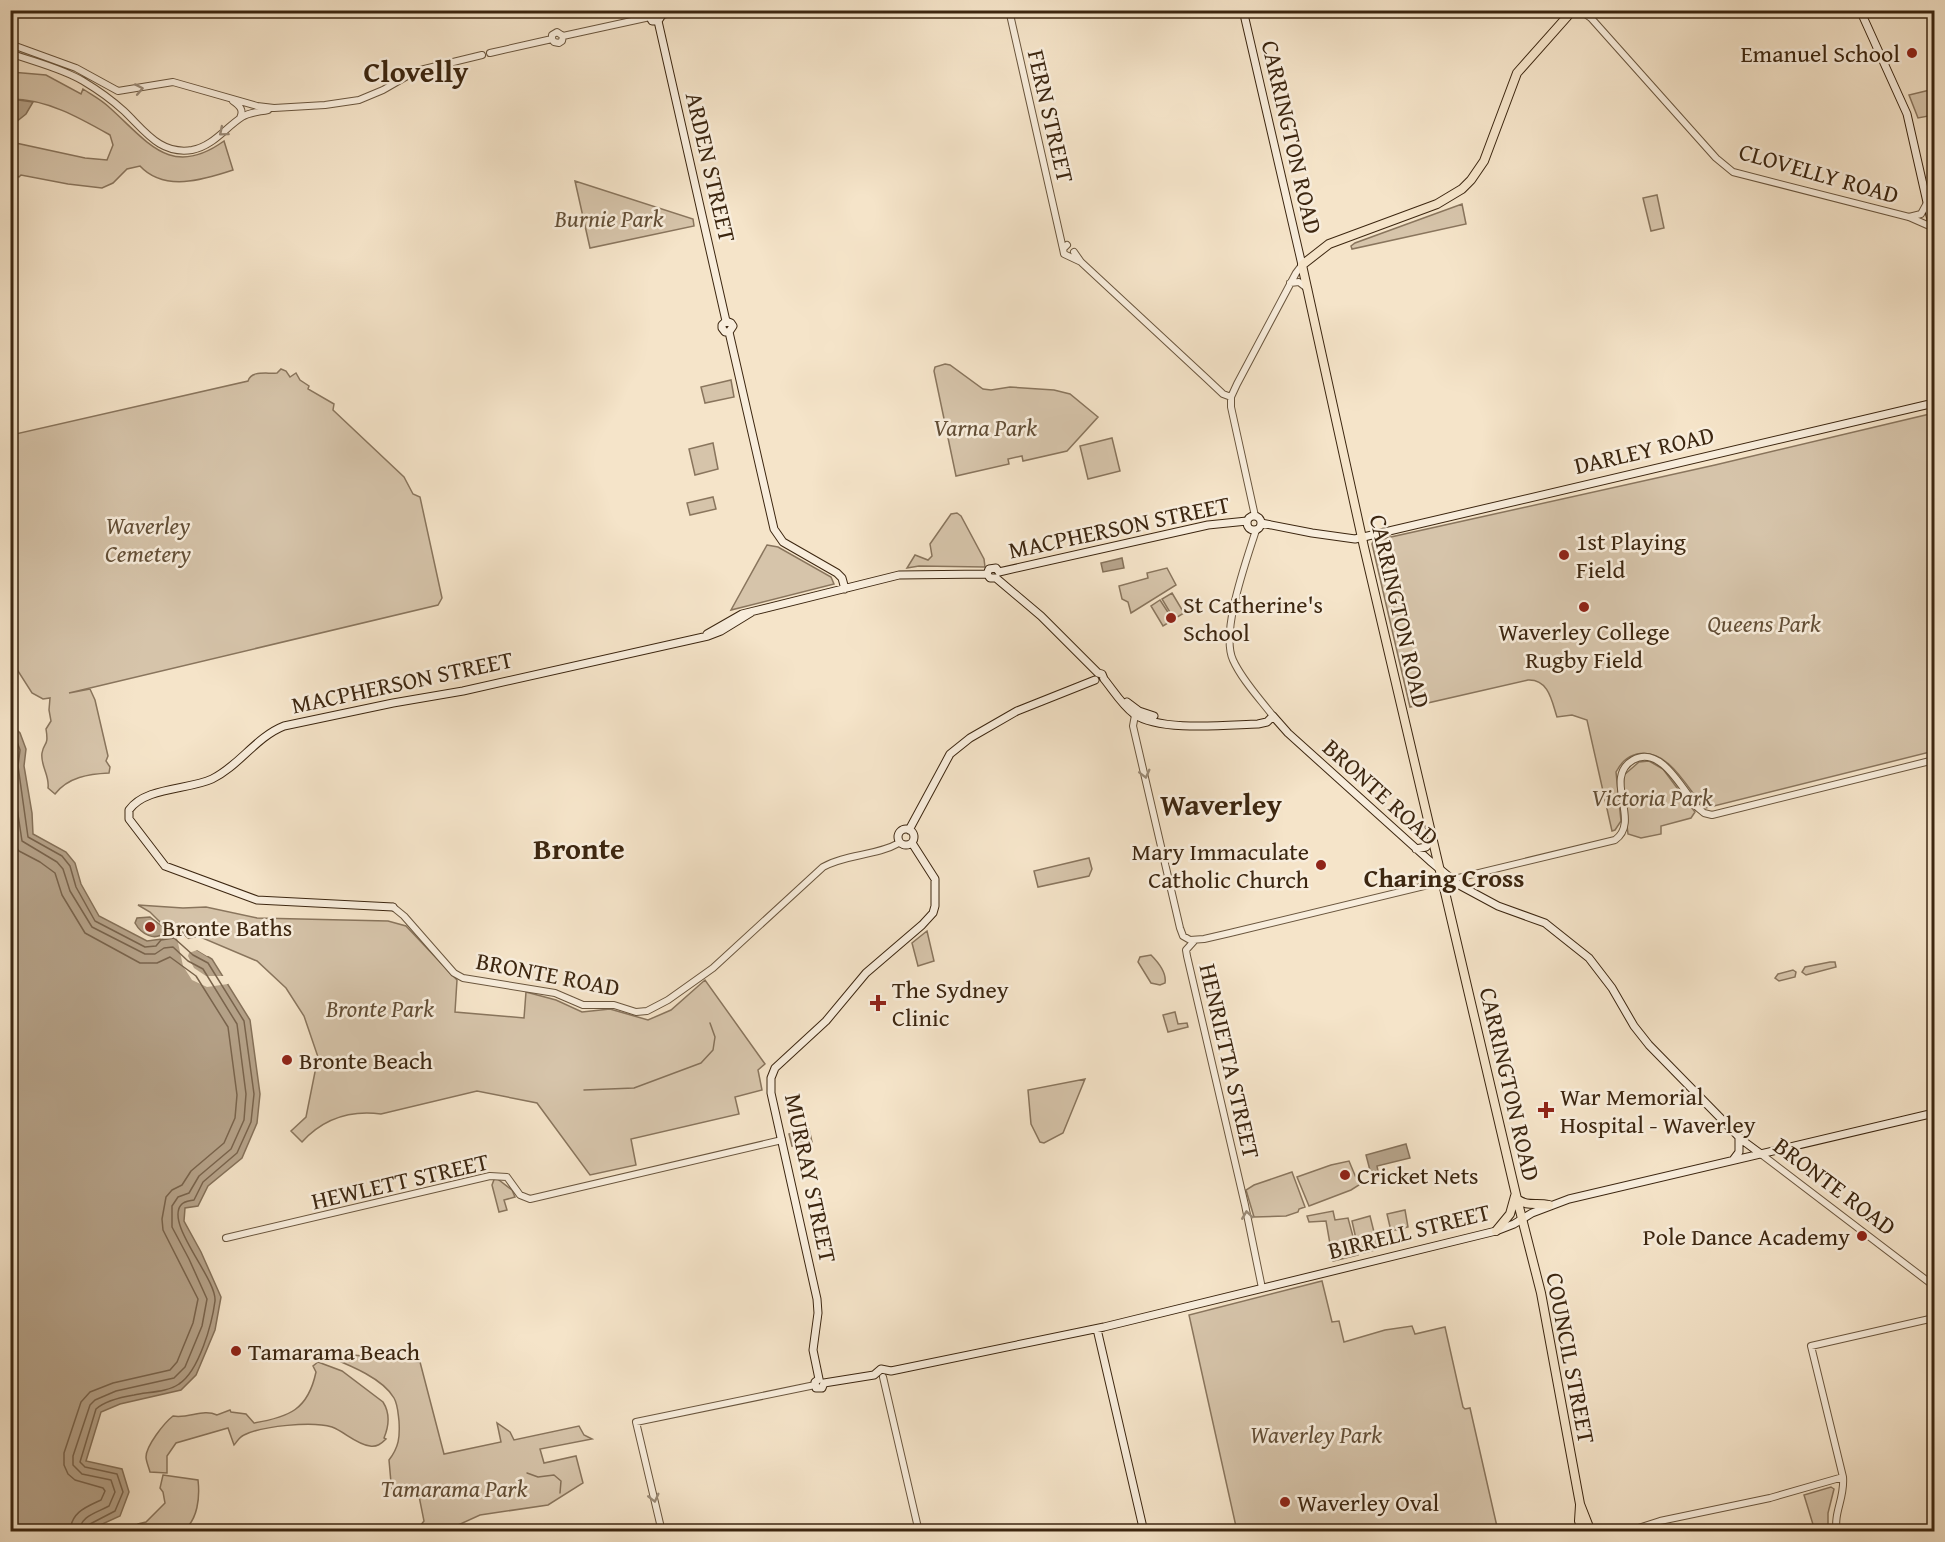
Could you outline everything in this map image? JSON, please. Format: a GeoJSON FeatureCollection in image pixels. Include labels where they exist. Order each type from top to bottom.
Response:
{"type":"FeatureCollection","features":[{"type":"Feature","properties":{"kind":"main road","name":"CARRINGTON ROAD"},"geometry":{"type":"LineString","coordinates":[[1243,10],[1308,289],[1362,537],[1522,1219]]}},
{"type":"Feature","properties":{"kind":"main road"},"geometry":{"type":"LineString","coordinates":[[1860,10],[1909,119],[1934,230]]}},
{"type":"Feature","properties":{"kind":"main road"},"geometry":{"type":"LineString","coordinates":[[1302,265],[1329,244],[1437,204],[1462,189],[1484,161],[1517,74],[1573,11]]}},
{"type":"Feature","properties":{"kind":"main road"},"geometry":{"type":"LineString","coordinates":[[652,14],[652,21],[660,16]]}},
{"type":"Feature","properties":{"kind":"main road","name":"ARDEN STREET"},"geometry":{"type":"LineString","coordinates":[[660,16],[726,321],[722,328],[729,332],[774,529],[783,542],[837,573],[842,578],[845,589]]}},
{"type":"Feature","properties":{"kind":"main road","name":"DARLEY ROAD"},"geometry":{"type":"LineString","coordinates":[[1362,537],[1935,403]]}},
{"type":"Feature","properties":{"kind":"main road"},"geometry":{"type":"LineString","coordinates":[[1255,516],[1260,519],[1261,523],[1256,530],[1250,528],[1247,521],[1255,516]]}},
{"type":"Feature","properties":{"kind":"main road","name":"MACPHERSON STREET"},"geometry":{"type":"LineString","coordinates":[[129,810],[136,802],[144,798],[213,778],[270,733],[284,726],[464,691],[704,636],[742,614],[845,589],[851,585],[909,575],[987,574],[990,578],[1216,523],[1247,521]]}},
{"type":"Feature","properties":{"kind":"main road","name":"MACPHERSON STREET"},"geometry":{"type":"LineString","coordinates":[[1261,523],[1353,539],[1362,537]]}},
{"type":"Feature","properties":{"kind":"main road"},"geometry":{"type":"LineString","coordinates":[[997,575],[1041,616],[1136,715],[1181,727],[1258,724],[1267,722],[1273,716]]}},
{"type":"Feature","properties":{"kind":"main road"},"geometry":{"type":"LineString","coordinates":[[909,830],[950,754],[959,746],[1017,711],[1099,677]]}},
{"type":"Feature","properties":{"kind":"main road"},"geometry":{"type":"LineString","coordinates":[[1121,699],[1150,715],[1195,725]]}},
{"type":"Feature","properties":{"kind":"main road","name":"BRONTE ROAD"},"geometry":{"type":"LineString","coordinates":[[1273,716],[1288,733],[1452,880],[1497,906],[1545,923],[1589,958],[1612,988],[1641,1036],[1738,1136],[1761,1154]]}},
{"type":"Feature","properties":{"kind":"main road","name":"BRONTE ROAD"},"geometry":{"type":"LineString","coordinates":[[129,810],[128,816],[131,821],[160,862],[170,869],[261,901],[393,907]]}},
{"type":"Feature","properties":{"kind":"main road"},"geometry":{"type":"LineString","coordinates":[[903,830],[909,830],[914,835],[912,843],[906,846],[899,843],[899,833],[903,830]]}},
{"type":"Feature","properties":{"kind":"main road"},"geometry":{"type":"LineString","coordinates":[[1416,849],[1426,847],[1432,838]]}},
{"type":"Feature","properties":{"kind":"main road","name":"MURRAY STREET"},"geometry":{"type":"LineString","coordinates":[[819,1383],[813,1350],[818,1313],[817,1299],[771,1093],[771,1078],[773,1071],[825,1021],[866,973],[933,913],[935,879],[912,843]]}},
{"type":"Feature","properties":{"kind":"main road","name":"BIRRELL STREET"},"geometry":{"type":"LineString","coordinates":[[819,1383],[883,1374],[1097,1329],[1496,1231],[1532,1212],[1569,1199],[1935,1113]]}},
{"type":"Feature","properties":{"kind":"main road"},"geometry":{"type":"LineString","coordinates":[[1733,1160],[1740,1147],[1738,1136]]}},
{"type":"Feature","properties":{"kind":"main road"},"geometry":{"type":"LineString","coordinates":[[1496,1231],[1510,1214],[1516,1197],[1525,1205],[1540,1203],[1549,1205]]}},
{"type":"Feature","properties":{"kind":"main road","name":"COUNCIL STREET"},"geometry":{"type":"LineString","coordinates":[[1522,1219],[1541,1293],[1583,1521],[1592,1532]]}},
{"type":"Feature","properties":{"kind":"main road"},"geometry":{"type":"LineString","coordinates":[[1097,1329],[1144,1532]]}},
{"type":"Feature","properties":{"kind":"main road"},"geometry":{"type":"LineString","coordinates":[[1581,1532],[1583,1521]]}},
{"type":"Feature","properties":{"kind":"street"},"geometry":{"type":"LineString","coordinates":[[660,16],[685,10]]}},
{"type":"Feature","properties":{"kind":"street","name":"FERN STREET"},"geometry":{"type":"LineString","coordinates":[[1009,10],[1058,230],[1065,247],[1064,254],[1071,254],[1081,262],[1220,391],[1232,397]]}},
{"type":"Feature","properties":{"kind":"street","name":"CLOVELLY ROAD"},"geometry":{"type":"LineString","coordinates":[[1541,10],[1573,11],[1584,13],[1591,18],[1716,158],[1733,172],[1909,217],[1934,230]]}},
{"type":"Feature","properties":{"kind":"street"},"geometry":{"type":"LineString","coordinates":[[10,53],[82,80],[108,98],[158,143],[171,150],[183,151],[204,146],[240,118],[251,113],[274,108],[326,105],[359,100],[377,93],[416,71],[482,55],[484,50],[490,53],[552,39],[559,43],[563,40],[563,36],[652,14]]}},
{"type":"Feature","properties":{"kind":"street"},"geometry":{"type":"LineString","coordinates":[[10,44],[86,74],[118,91],[172,82],[230,99],[274,108]]}},
{"type":"Feature","properties":{"kind":"street"},"geometry":{"type":"LineString","coordinates":[[82,80],[86,74]]}},
{"type":"Feature","properties":{"kind":"street"},"geometry":{"type":"LineString","coordinates":[[230,99],[240,108],[242,114],[240,118]]}},
{"type":"Feature","properties":{"kind":"street"},"geometry":{"type":"LineString","coordinates":[[1909,217],[1922,213],[1928,203]]}},
{"type":"Feature","properties":{"kind":"street"},"geometry":{"type":"LineString","coordinates":[[1255,516],[1231,407],[1232,397],[1290,283],[1302,265]]}},
{"type":"Feature","properties":{"kind":"street"},"geometry":{"type":"LineString","coordinates":[[1290,283],[1299,282],[1308,289]]}},
{"type":"Feature","properties":{"kind":"street"},"geometry":{"type":"LineString","coordinates":[[1256,530],[1235,598],[1230,649],[1234,663],[1273,716]]}},
{"type":"Feature","properties":{"kind":"street","name":"HENRIETTA STREET"},"geometry":{"type":"LineString","coordinates":[[1136,715],[1133,726],[1180,928],[1186,939],[1195,939]]}},
{"type":"Feature","properties":{"kind":"street"},"geometry":{"type":"LineString","coordinates":[[1195,939],[1230,933],[1615,840],[1621,835],[1625,822],[1620,784],[1621,774],[1631,761],[1640,758],[1651,758],[1661,762],[1698,808],[1708,815],[1935,760]]}},
{"type":"Feature","properties":{"kind":"street","name":"BRONTE ROAD"},"geometry":{"type":"LineString","coordinates":[[393,907],[404,915],[458,975],[555,993],[583,1005],[614,1005],[636,1012],[647,1011],[668,1000],[713,968],[823,867],[835,861],[889,848],[899,843]]}},
{"type":"Feature","properties":{"kind":"street","name":"HENRIETTA STREET"},"geometry":{"type":"LineString","coordinates":[[1195,939],[1186,950],[1187,956],[1262,1288]]}},
{"type":"Feature","properties":{"kind":"street","name":"HEWLETT STREET"},"geometry":{"type":"LineString","coordinates":[[226,1238],[490,1176],[507,1177],[520,1195],[530,1199],[782,1140]]}},
{"type":"Feature","properties":{"kind":"street","name":"BRONTE ROAD"},"geometry":{"type":"LineString","coordinates":[[1761,1154],[1935,1286]]}},
{"type":"Feature","properties":{"kind":"street"},"geometry":{"type":"LineString","coordinates":[[1837,1532],[1836,1520],[1843,1494],[1843,1477],[1811,1346],[1935,1318]]}},
{"type":"Feature","properties":{"kind":"street"},"geometry":{"type":"LineString","coordinates":[[883,1374],[919,1532]]}},
{"type":"Feature","properties":{"kind":"street","name":"BIRRELL STREET"},"geometry":{"type":"LineString","coordinates":[[662,1532],[636,1422],[819,1383]]}},
{"type":"Feature","properties":{"kind":"street"},"geometry":{"type":"LineString","coordinates":[[1626,1532],[1652,1522],[1770,1498],[1843,1477]]}},
{"type":"Feature","properties":{"kind":"green space"},"geometry":{"type":"Polygon","coordinates":[[[11,72],[46,75],[81,94],[83,89],[107,105],[136,133],[161,152],[189,157],[205,152],[224,141],[233,170],[197,180],[172,181],[160,179],[140,166],[127,169],[113,183],[102,188],[11,175],[11,142],[85,158],[107,160],[113,145],[110,135],[75,116],[37,102],[11,99],[11,72]]]}},
{"type":"Feature","properties":{"kind":"green space"},"geometry":{"type":"Polygon","coordinates":[[[1934,89],[1934,115],[1918,118],[1909,95],[1934,89]]]}},
{"type":"Feature","properties":{"kind":"green space","name":"Burnie Park"},"geometry":{"type":"Polygon","coordinates":[[[575,181],[693,219],[694,226],[590,248],[575,181]]]}},
{"type":"Feature","properties":{"kind":"green space"},"geometry":{"type":"Polygon","coordinates":[[[1657,195],[1664,228],[1651,231],[1643,198],[1657,195]]]}},
{"type":"Feature","properties":{"kind":"green space"},"geometry":{"type":"Polygon","coordinates":[[[1462,204],[1466,224],[1352,249],[1351,246],[1355,243],[1462,204]]]}},
{"type":"Feature","properties":{"kind":"green space","name":"Varna Park"},"geometry":{"type":"Polygon","coordinates":[[[950,365],[983,389],[1010,387],[1054,390],[1070,394],[1098,417],[1067,451],[1023,461],[1022,456],[1008,459],[1009,464],[956,476],[934,371],[935,367],[950,365]]]}},
{"type":"Feature","properties":{"kind":"green space","name":"Waverley Cemetery"},"geometry":{"type":"Polygon","coordinates":[[[281,369],[286,371],[290,377],[296,373],[300,380],[309,386],[308,389],[334,404],[333,410],[404,477],[413,494],[420,497],[442,598],[438,605],[69,693],[90,689],[95,700],[108,756],[106,761],[110,767],[109,773],[73,780],[55,794],[48,788],[42,757],[47,741],[46,729],[51,721],[50,698],[43,699],[32,693],[11,660],[11,435],[248,381],[252,375],[277,373],[281,369]]]}},
{"type":"Feature","properties":{"kind":"green space"},"geometry":{"type":"Polygon","coordinates":[[[731,380],[734,397],[705,403],[701,387],[731,380]]]}},
{"type":"Feature","properties":{"kind":"green space","name":"Queens Park"},"geometry":{"type":"Polygon","coordinates":[[[1934,413],[1934,751],[1706,808],[1666,762],[1657,756],[1637,754],[1624,761],[1616,772],[1621,821],[1612,831],[1587,720],[1572,715],[1557,717],[1551,698],[1541,683],[1528,680],[1410,707],[1373,541],[1715,465],[1934,413]]]}},
{"type":"Feature","properties":{"kind":"green space"},"geometry":{"type":"Polygon","coordinates":[[[1112,438],[1120,471],[1088,479],[1080,446],[1112,438]]]}},
{"type":"Feature","properties":{"kind":"green space"},"geometry":{"type":"Polygon","coordinates":[[[713,443],[718,469],[695,475],[689,449],[713,443]]]}},
{"type":"Feature","properties":{"kind":"green space"},"geometry":{"type":"Polygon","coordinates":[[[713,497],[716,509],[690,515],[687,503],[713,497]]]}},
{"type":"Feature","properties":{"kind":"green space"},"geometry":{"type":"Polygon","coordinates":[[[957,513],[961,516],[984,559],[985,567],[919,566],[907,568],[915,555],[928,560],[932,556],[930,544],[951,514],[957,513]]]}},
{"type":"Feature","properties":{"kind":"green space"},"geometry":{"type":"Polygon","coordinates":[[[767,545],[778,547],[831,577],[834,584],[731,610],[767,545]]]}},
{"type":"Feature","properties":{"kind":"green space"},"geometry":{"type":"Polygon","coordinates":[[[1167,568],[1176,585],[1131,613],[1128,602],[1122,599],[1119,586],[1148,578],[1147,573],[1167,568]]]}},
{"type":"Feature","properties":{"kind":"green space"},"geometry":{"type":"Polygon","coordinates":[[[1172,593],[1184,613],[1174,619],[1162,599],[1172,593]]]}},
{"type":"Feature","properties":{"kind":"green space"},"geometry":{"type":"Polygon","coordinates":[[[1160,600],[1173,620],[1163,626],[1151,606],[1160,600]]]}},
{"type":"Feature","properties":{"kind":"green space","name":"Victoria Park"},"geometry":{"type":"Polygon","coordinates":[[[1649,761],[1663,769],[1695,812],[1691,818],[1661,826],[1661,834],[1641,838],[1628,834],[1623,791],[1624,775],[1639,762],[1649,761]]]}},
{"type":"Feature","properties":{"kind":"green space"},"geometry":{"type":"Polygon","coordinates":[[[1089,858],[1092,869],[1089,876],[1038,887],[1034,871],[1089,858]]]}},
{"type":"Feature","properties":{"kind":"green space","name":"Bronte Park"},"geometry":{"type":"Polygon","coordinates":[[[138,905],[206,907],[257,918],[388,921],[406,926],[457,980],[455,1012],[524,1018],[526,992],[556,1000],[582,1012],[610,1009],[648,1020],[671,1010],[705,980],[765,1064],[758,1070],[762,1090],[735,1097],[739,1114],[631,1139],[636,1165],[590,1175],[537,1103],[477,1091],[381,1114],[348,1115],[319,1127],[302,1142],[291,1131],[306,1117],[318,1057],[304,1016],[286,988],[257,961],[198,936],[187,939],[181,930],[173,929],[167,924],[163,925],[150,912],[138,905]]]}},
{"type":"Feature","properties":{"kind":"green space"},"geometry":{"type":"Polygon","coordinates":[[[927,931],[934,961],[918,966],[912,943],[927,931]]]}},
{"type":"Feature","properties":{"kind":"green space"},"geometry":{"type":"Polygon","coordinates":[[[1151,955],[1165,975],[1165,983],[1160,985],[1151,983],[1138,962],[1140,957],[1151,955]]]}},
{"type":"Feature","properties":{"kind":"green space"},"geometry":{"type":"Polygon","coordinates":[[[1835,962],[1836,967],[1806,975],[1802,972],[1805,967],[1835,962]]]}},
{"type":"Feature","properties":{"kind":"green space"},"geometry":{"type":"Polygon","coordinates":[[[1793,970],[1796,972],[1795,977],[1779,981],[1775,978],[1778,974],[1793,970]]]}},
{"type":"Feature","properties":{"kind":"green space"},"geometry":{"type":"Polygon","coordinates":[[[1175,1012],[1178,1024],[1187,1023],[1188,1027],[1168,1032],[1163,1015],[1175,1012]]]}},
{"type":"Feature","properties":{"kind":"green space"},"geometry":{"type":"Polygon","coordinates":[[[1085,1079],[1063,1133],[1044,1143],[1040,1142],[1031,1124],[1028,1090],[1085,1079]]]}},
{"type":"Feature","properties":{"kind":"green space"},"geometry":{"type":"Polygon","coordinates":[[[809,1129],[812,1142],[792,1146],[789,1134],[809,1129]]]}},
{"type":"Feature","properties":{"kind":"green space"},"geometry":{"type":"Polygon","coordinates":[[[1349,1161],[1359,1185],[1309,1206],[1297,1177],[1349,1161]]]}},
{"type":"Feature","properties":{"kind":"green space"},"geometry":{"type":"Polygon","coordinates":[[[1292,1172],[1305,1207],[1286,1216],[1254,1217],[1246,1190],[1292,1172]]]}},
{"type":"Feature","properties":{"kind":"green space"},"geometry":{"type":"Polygon","coordinates":[[[495,1177],[512,1190],[515,1197],[504,1200],[507,1210],[499,1212],[492,1185],[495,1177]]]}},
{"type":"Feature","properties":{"kind":"green space"},"geometry":{"type":"Polygon","coordinates":[[[1405,1210],[1408,1227],[1391,1231],[1387,1214],[1405,1210]]]}},
{"type":"Feature","properties":{"kind":"green space"},"geometry":{"type":"Polygon","coordinates":[[[1333,1211],[1335,1220],[1348,1218],[1358,1255],[1333,1261],[1326,1221],[1309,1222],[1307,1216],[1333,1211]]]}},
{"type":"Feature","properties":{"kind":"green space"},"geometry":{"type":"Polygon","coordinates":[[[1370,1216],[1377,1244],[1374,1244],[1375,1250],[1363,1253],[1362,1247],[1358,1248],[1352,1221],[1370,1216]]]}},
{"type":"Feature","properties":{"kind":"green space","name":"Waverley Park"},"geometry":{"type":"Polygon","coordinates":[[[1322,1281],[1332,1322],[1339,1321],[1344,1342],[1385,1330],[1412,1326],[1415,1334],[1445,1327],[1463,1407],[1470,1408],[1498,1531],[1237,1531],[1189,1315],[1322,1281]]]}},
{"type":"Feature","properties":{"kind":"green space","name":"Tamarama Park"},"geometry":{"type":"Polygon","coordinates":[[[315,1351],[420,1362],[444,1454],[501,1442],[497,1423],[510,1432],[514,1440],[579,1426],[584,1435],[592,1439],[540,1449],[544,1463],[576,1456],[583,1483],[548,1505],[480,1515],[445,1531],[421,1531],[420,1526],[424,1521],[419,1496],[392,1494],[389,1460],[397,1446],[399,1432],[398,1409],[394,1398],[379,1382],[369,1376],[315,1351]]]}},
{"type":"Feature","properties":{"kind":"green space","name":"Tamarama Park"},"geometry":{"type":"Polygon","coordinates":[[[318,1362],[342,1371],[383,1402],[388,1420],[384,1438],[386,1439],[377,1446],[370,1446],[332,1427],[312,1424],[274,1427],[252,1432],[239,1438],[234,1445],[228,1428],[176,1443],[167,1456],[167,1473],[150,1472],[146,1457],[149,1447],[173,1416],[206,1413],[217,1415],[230,1410],[246,1414],[254,1423],[277,1418],[295,1410],[308,1395],[316,1372],[313,1366],[318,1362]]]}},
{"type":"Feature","properties":{"kind":"green space"},"geometry":{"type":"Polygon","coordinates":[[[163,1475],[198,1480],[198,1501],[192,1521],[183,1531],[135,1531],[138,1524],[146,1522],[165,1503],[160,1488],[163,1475]]]}},
{"type":"Feature","properties":{"kind":"green space"},"geometry":{"type":"Polygon","coordinates":[[[1831,1487],[1834,1489],[1828,1513],[1828,1531],[1815,1531],[1804,1495],[1831,1487]]]}},
{"type":"Feature","properties":{"kind":"water"},"geometry":{"type":"Polygon","coordinates":[[[11,99],[33,102],[26,114],[11,126],[11,99]]]}},
{"type":"Feature","properties":{"kind":"water"},"geometry":{"type":"Polygon","coordinates":[[[1122,558],[1124,568],[1103,572],[1101,563],[1122,558]]]}},
{"type":"Feature","properties":{"kind":"water"},"geometry":{"type":"Polygon","coordinates":[[[10,723],[20,733],[26,749],[24,766],[33,834],[66,852],[75,863],[81,884],[99,916],[147,941],[162,939],[173,929],[197,950],[212,959],[250,1020],[260,1094],[257,1123],[242,1158],[208,1186],[198,1206],[185,1208],[184,1221],[221,1297],[215,1330],[196,1375],[181,1390],[120,1404],[101,1412],[86,1461],[122,1469],[129,1492],[120,1516],[87,1531],[11,1531],[10,723]]]}},
{"type":"Feature","properties":{"kind":"water","name":"Bronte Baths"},"geometry":{"type":"Polygon","coordinates":[[[150,917],[163,927],[165,932],[157,936],[148,935],[135,923],[137,918],[150,917]]]}},
{"type":"Feature","properties":{"kind":"water"},"geometry":{"type":"Polygon","coordinates":[[[1406,1144],[1410,1158],[1377,1166],[1379,1176],[1372,1178],[1366,1155],[1406,1144]]]}},
{"type":"Feature","properties":{"kind":"pier"},"geometry":{"type":"Polygon","coordinates":[[[173,929],[177,929],[198,948],[212,955],[207,956],[197,950],[189,953],[188,956],[194,968],[206,976],[226,976],[228,984],[207,987],[192,980],[183,966],[173,929]]]}},
{"type":"Feature","properties":{"kind":"waterway"},"geometry":{"type":"LineString","coordinates":[[584,1090],[634,1088],[701,1063],[713,1050],[715,1037],[710,1023]]}},
{"type":"Feature","properties":{"kind":"waterway"},"geometry":{"type":"LineString","coordinates":[[527,1473],[538,1477],[554,1475],[561,1481],[560,1493]]}},
{"type":"Feature","properties":{"kind":"place","name":"Emanuel School"},"geometry":{"type":"Point","coordinates":[1912,53]}},
{"type":"Feature","properties":{"kind":"place","name":"1st Playing Field"},"geometry":{"type":"Point","coordinates":[1564,555]}},
{"type":"Feature","properties":{"kind":"place","name":"Waverley College Rugby Field"},"geometry":{"type":"Point","coordinates":[1584,607]}},
{"type":"Feature","properties":{"kind":"place","name":"St Catherine's School"},"geometry":{"type":"Point","coordinates":[1171,618]}},
{"type":"Feature","properties":{"kind":"place","name":"Mary Immaculate Catholic Church"},"geometry":{"type":"Point","coordinates":[1321,865]}},
{"type":"Feature","properties":{"kind":"place","name":"Bronte Baths"},"geometry":{"type":"Point","coordinates":[150,927]}},
{"type":"Feature","properties":{"kind":"place","name":"The Sydney Clinic"},"geometry":{"type":"Point","coordinates":[878,1003]}},
{"type":"Feature","properties":{"kind":"place","name":"Bronte Beach"},"geometry":{"type":"Point","coordinates":[287,1060]}},
{"type":"Feature","properties":{"kind":"place","name":"War Memorial Hospital - Waverley"},"geometry":{"type":"Point","coordinates":[1546,1110]}},
{"type":"Feature","properties":{"kind":"place","name":"Cricket Nets"},"geometry":{"type":"Point","coordinates":[1345,1175]}},
{"type":"Feature","properties":{"kind":"place","name":"Pole Dance Academy"},"geometry":{"type":"Point","coordinates":[1862,1236]}},
{"type":"Feature","properties":{"kind":"place","name":"Tamarama Beach"},"geometry":{"type":"Point","coordinates":[236,1351]}},
{"type":"Feature","properties":{"kind":"place","name":"Waverley Oval"},"geometry":{"type":"Point","coordinates":[1285,1502]}},
{"type":"Feature","properties":{"kind":"district","name":"Clovelly"},"geometry":{"type":"Point","coordinates":[416,71]}},
{"type":"Feature","properties":{"kind":"district","name":"Waverley"},"geometry":{"type":"Point","coordinates":[1221,804]}},
{"type":"Feature","properties":{"kind":"district","name":"Bronte"},"geometry":{"type":"Point","coordinates":[579,848]}},
{"type":"Feature","properties":{"kind":"district","name":"Charing Cross"},"geometry":{"type":"Point","coordinates":[1444,877]}}]}
